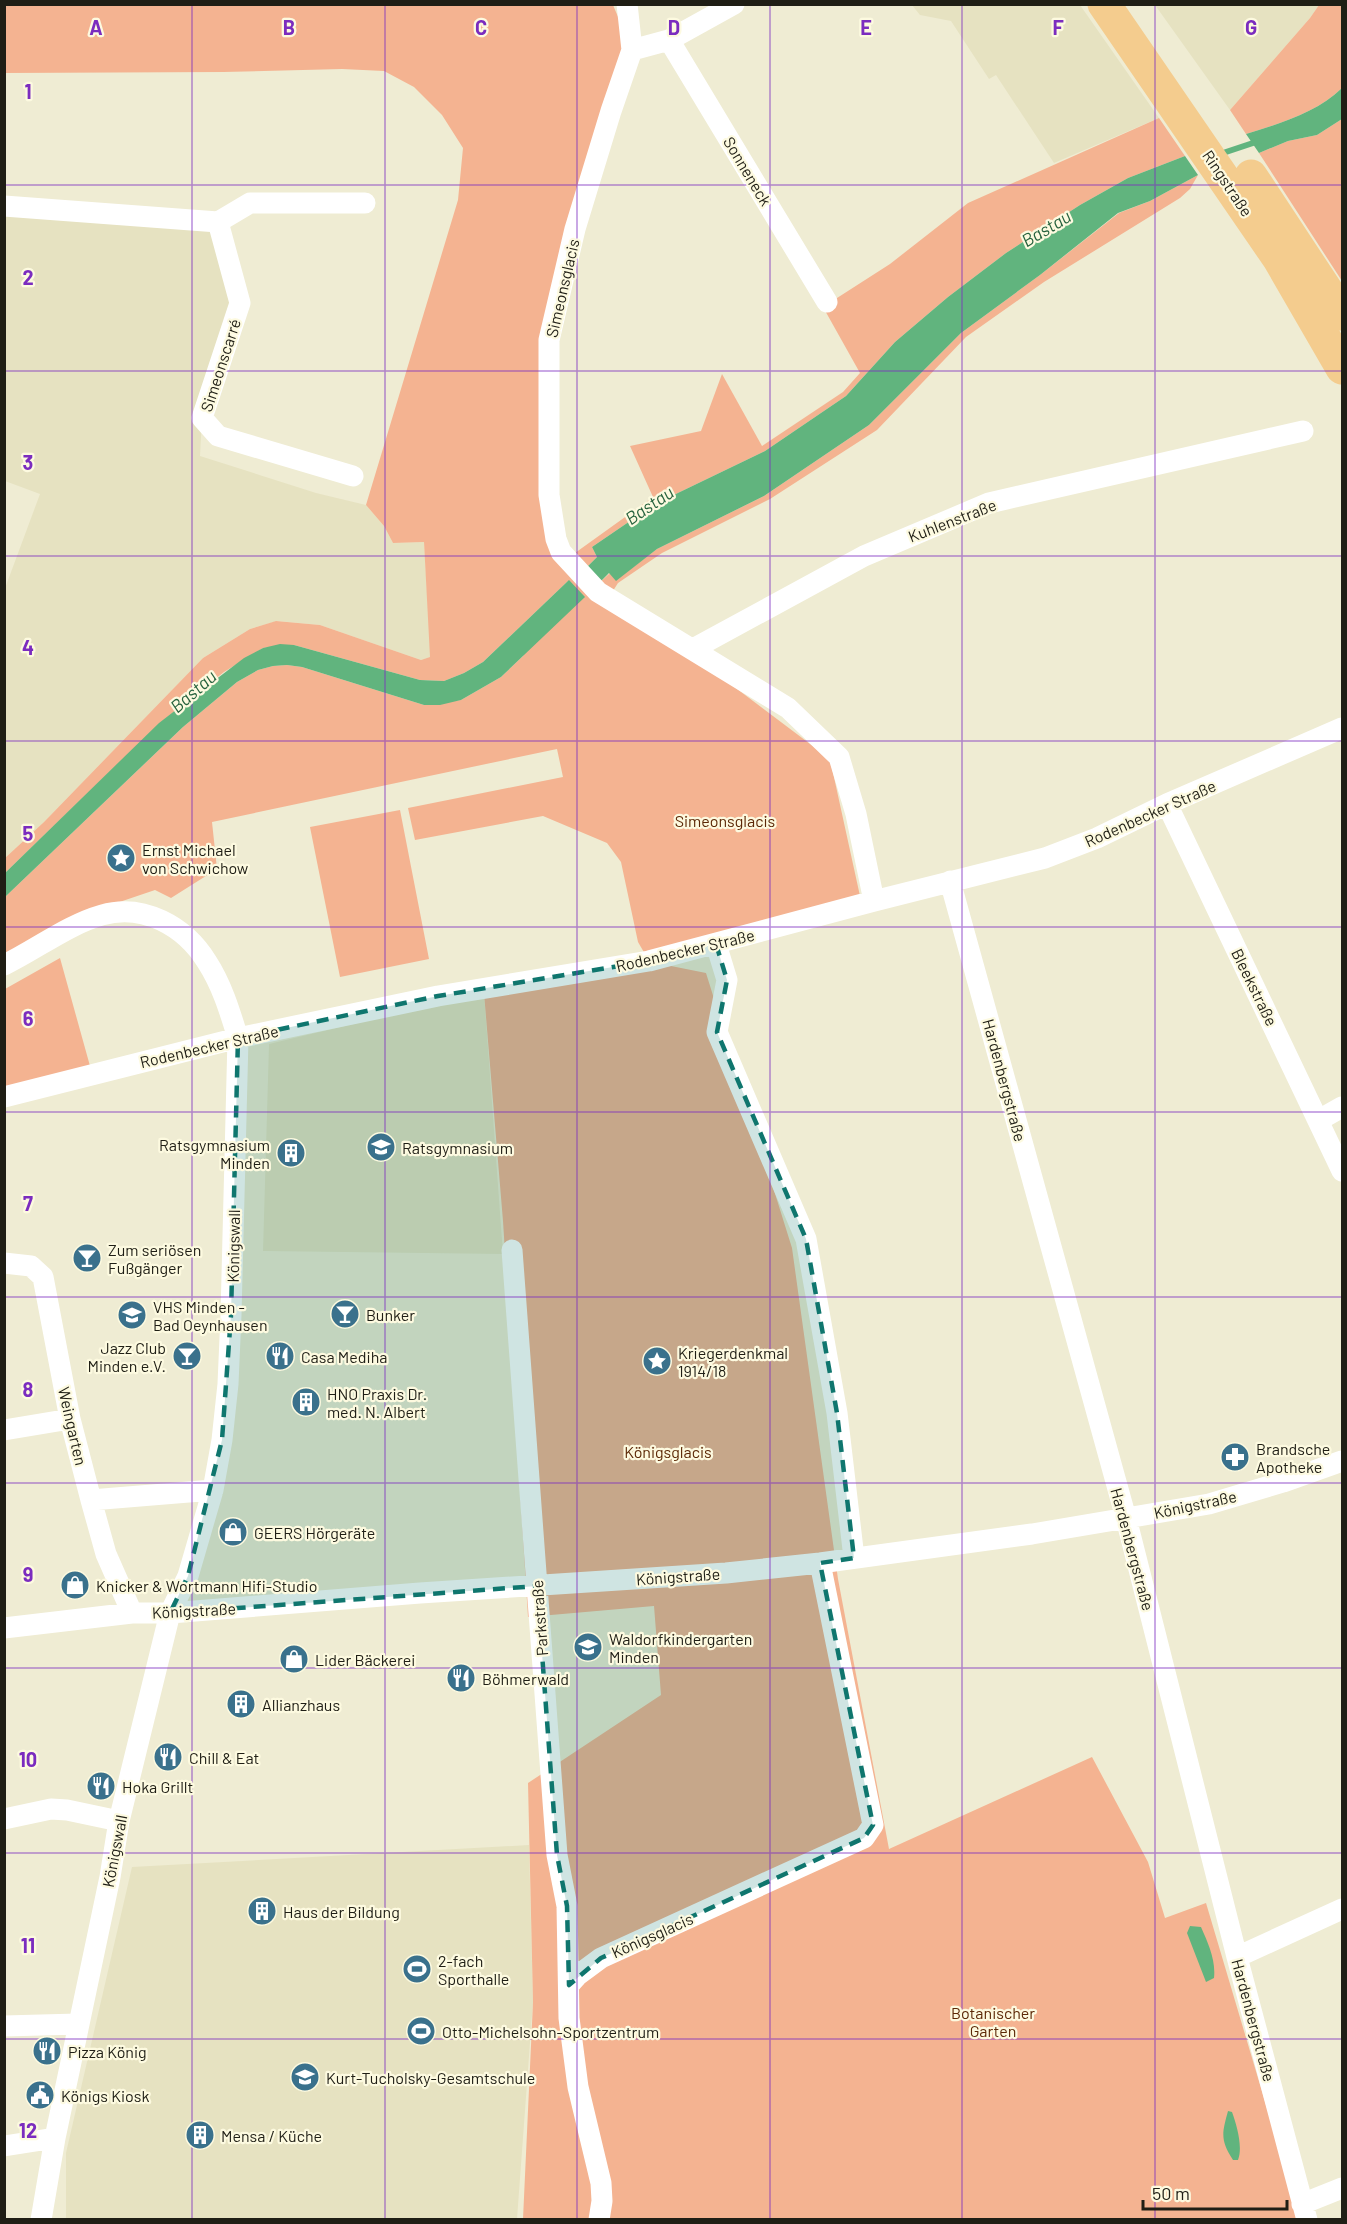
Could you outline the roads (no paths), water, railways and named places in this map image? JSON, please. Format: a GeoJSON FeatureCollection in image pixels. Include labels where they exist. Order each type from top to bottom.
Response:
{"type":"FeatureCollection","features":[{"type":"Feature","properties":{"kind":"main road","name":"Ringstraße"},"geometry":{"type":"LineString","coordinates":[[1104,4],[1205,129]]}},
{"type":"Feature","properties":{"kind":"main road","name":"Ringstraße"},"geometry":{"type":"LineString","coordinates":[[1132,4],[1205,129],[1241,182],[1342,314]]}},
{"type":"Feature","properties":{"kind":"main road","name":"Ringstraße"},"geometry":{"type":"LineString","coordinates":[[1241,182],[1342,368]]}},
{"type":"Feature","properties":{"kind":"street","name":"Simeonsglacis"},"geometry":{"type":"LineString","coordinates":[[627,4],[632,50],[575,229],[549,340],[549,495],[556,538],[561,552],[598,592],[788,708],[839,757],[856,814],[874,901]]}},
{"type":"Feature","properties":{"kind":"street"},"geometry":{"type":"LineString","coordinates":[[632,50],[669,40],[734,4]]}},
{"type":"Feature","properties":{"kind":"street","name":"Sonneneck"},"geometry":{"type":"LineString","coordinates":[[669,40],[827,302]]}},
{"type":"Feature","properties":{"kind":"street"},"geometry":{"type":"LineString","coordinates":[[4,206],[218,222],[250,203],[364,203]]}},
{"type":"Feature","properties":{"kind":"street","name":"Simeonscarré"},"geometry":{"type":"LineString","coordinates":[[218,222],[240,303],[202,418],[218,436],[352,476]]}},
{"type":"Feature","properties":{"kind":"street","name":"Kuhlenstraße"},"geometry":{"type":"LineString","coordinates":[[693,649],[864,556],[989,503],[1303,431]]}},
{"type":"Feature","properties":{"kind":"street","name":"Rodenbecker Straße"},"geometry":{"type":"LineString","coordinates":[[4,1097],[238,1038],[438,996],[649,962],[950,881],[1045,858],[1097,838],[1167,804],[1342,728]]}},
{"type":"Feature","properties":{"kind":"street","name":"Bleekstraße"},"geometry":{"type":"LineString","coordinates":[[1167,804],[1342,1171]]}},
{"type":"Feature","properties":{"kind":"street","name":"Hardenbergstraße"},"geometry":{"type":"LineString","coordinates":[[950,881],[1126,1518],[1304,2212]]}},
{"type":"Feature","properties":{"kind":"street","name":"Königswall"},"geometry":{"type":"LineString","coordinates":[[4,965],[78,924],[104,915],[132,912],[152,916],[172,925],[192,943],[207,962],[229,1007],[238,1038],[228,1384],[222,1440],[213,1490],[188,1576],[170,1613],[119,1821],[110,1877],[78,2024],[40,2220]]}},
{"type":"Feature","properties":{"kind":"street"},"geometry":{"type":"LineString","coordinates":[[716,944],[727,980],[717,1032],[806,1239],[837,1413],[854,1558]]}},
{"type":"Feature","properties":{"kind":"street"},"geometry":{"type":"LineString","coordinates":[[1319,1120],[1342,1107]]}},
{"type":"Feature","properties":{"kind":"street","name":"Parkstraße"},"geometry":{"type":"LineString","coordinates":[[512,1250],[557,1855],[567,1906],[569,1985]]}},
{"type":"Feature","properties":{"kind":"street","name":"Weingarten"},"geometry":{"type":"LineString","coordinates":[[4,1263],[31,1266],[43,1277],[70,1419],[91,1500],[106,1554],[132,1613]]}},
{"type":"Feature","properties":{"kind":"street"},"geometry":{"type":"LineString","coordinates":[[4,1430],[70,1419]]}},
{"type":"Feature","properties":{"kind":"street","name":"Königstraße"},"geometry":{"type":"LineString","coordinates":[[4,1628],[132,1613],[170,1613],[726,1573],[820,1563],[1024,1535],[1209,1504],[1283,1482],[1342,1461]]}},
{"type":"Feature","properties":{"kind":"street"},"geometry":{"type":"LineString","coordinates":[[91,1500],[213,1490]]}},
{"type":"Feature","properties":{"kind":"street","name":"Königsglacis"},"geometry":{"type":"LineString","coordinates":[[569,1985],[578,1975],[601,1958],[864,1838],[873,1825],[820,1563]]}},
{"type":"Feature","properties":{"kind":"street"},"geometry":{"type":"LineString","coordinates":[[4,1819],[51,1809],[119,1821]]}},
{"type":"Feature","properties":{"kind":"street"},"geometry":{"type":"LineString","coordinates":[[1237,1957],[1342,1909]]}},
{"type":"Feature","properties":{"kind":"street"},"geometry":{"type":"LineString","coordinates":[[569,1985],[569,2018],[578,2087],[601,2183],[602,2201],[599,2220]]}},
{"type":"Feature","properties":{"kind":"street"},"geometry":{"type":"LineString","coordinates":[[4,2026],[78,2024]]}},
{"type":"Feature","properties":{"kind":"street"},"geometry":{"type":"LineString","coordinates":[[4,2146],[55,2138]]}},
{"type":"Feature","properties":{"kind":"street"},"geometry":{"type":"LineString","coordinates":[[1304,2212],[1342,2188]]}},
{"type":"Feature","properties":{"kind":"water"},"geometry":{"type":"Polygon","coordinates":[[[1342,88],[1342,119],[1317,135],[1288,141],[1259,153],[1246,134],[1310,110],[1322,104],[1342,88]]]}},
{"type":"Feature","properties":{"kind":"water"},"geometry":{"type":"Polygon","coordinates":[[[1185,156],[1198,175],[1150,201],[1118,213],[1040,275],[961,333],[869,425],[764,496],[657,549],[616,581],[609,573],[598,584],[584,570],[597,557],[592,547],[655,504],[765,451],[846,396],[895,342],[948,297],[1006,253],[1080,205],[1128,178],[1185,156]]]}},
{"type":"Feature","properties":{"kind":"water"},"geometry":{"type":"Polygon","coordinates":[[[569,580],[585,597],[501,677],[461,700],[440,705],[424,705],[302,667],[287,665],[258,670],[237,682],[183,727],[5,897],[5,873],[159,723],[244,658],[263,648],[280,644],[294,645],[420,680],[444,681],[483,662],[569,580]]]}},
{"type":"Feature","properties":{"kind":"water"},"geometry":{"type":"Polygon","coordinates":[[[1190,1926],[1201,1927],[1211,1952],[1214,1978],[1206,1982],[1187,1933],[1190,1926]]]}},
{"type":"Feature","properties":{"kind":"water"},"geometry":{"type":"Polygon","coordinates":[[[1228,2111],[1232,2112],[1239,2136],[1238,2160],[1233,2160],[1224,2142],[1228,2111]]]}},
{"type":"Feature","properties":{"kind":"waterway","name":"Bastau"},"geometry":{"type":"LineString","coordinates":[[1220,154],[1259,141]]}},
{"type":"Feature","properties":{"kind":"place","name":"Ernst Michael von Schwichow"},"geometry":{"type":"Point","coordinates":[121,858]}},
{"type":"Feature","properties":{"kind":"place","name":"Ratsgymnasium"},"geometry":{"type":"Point","coordinates":[381,1147]}},
{"type":"Feature","properties":{"kind":"place","name":"Ratsgymnasium Minden"},"geometry":{"type":"Point","coordinates":[291,1153]}},
{"type":"Feature","properties":{"kind":"place","name":"Zum seriösen Fußgänger"},"geometry":{"type":"Point","coordinates":[87,1258]}},
{"type":"Feature","properties":{"kind":"place","name":"Bunker"},"geometry":{"type":"Point","coordinates":[345,1314]}},
{"type":"Feature","properties":{"kind":"place","name":"VHS Minden - Bad Oeynhausen"},"geometry":{"type":"Point","coordinates":[132,1315]}},
{"type":"Feature","properties":{"kind":"place","name":"Jazz Club Minden e.V."},"geometry":{"type":"Point","coordinates":[187,1356]}},
{"type":"Feature","properties":{"kind":"place","name":"Casa Mediha"},"geometry":{"type":"Point","coordinates":[280,1356]}},
{"type":"Feature","properties":{"kind":"place","name":"Kriegerdenkmal 1914/18"},"geometry":{"type":"Point","coordinates":[657,1361]}},
{"type":"Feature","properties":{"kind":"place","name":"HNO Praxis Dr. med. N. Albert"},"geometry":{"type":"Point","coordinates":[306,1402]}},
{"type":"Feature","properties":{"kind":"place","name":"Brandsche Apotheke"},"geometry":{"type":"Point","coordinates":[1235,1457]}},
{"type":"Feature","properties":{"kind":"place","name":"GEERS Hörgeräte"},"geometry":{"type":"Point","coordinates":[233,1532]}},
{"type":"Feature","properties":{"kind":"place","name":"Knicker & Wortmann Hifi-Studio"},"geometry":{"type":"Point","coordinates":[75,1585]}},
{"type":"Feature","properties":{"kind":"place","name":"Waldorfkindergarten Minden"},"geometry":{"type":"Point","coordinates":[588,1647]}},
{"type":"Feature","properties":{"kind":"place","name":"Lider Bäckerei"},"geometry":{"type":"Point","coordinates":[294,1659]}},
{"type":"Feature","properties":{"kind":"place","name":"Böhmerwald"},"geometry":{"type":"Point","coordinates":[461,1678]}},
{"type":"Feature","properties":{"kind":"place","name":"Allianzhaus"},"geometry":{"type":"Point","coordinates":[241,1704]}},
{"type":"Feature","properties":{"kind":"place","name":"Chill & Eat"},"geometry":{"type":"Point","coordinates":[168,1757]}},
{"type":"Feature","properties":{"kind":"place","name":"Hoka Grillt"},"geometry":{"type":"Point","coordinates":[101,1786]}},
{"type":"Feature","properties":{"kind":"place","name":"Haus der Bildung"},"geometry":{"type":"Point","coordinates":[262,1911]}},
{"type":"Feature","properties":{"kind":"place","name":"2-fach Sporthalle"},"geometry":{"type":"Point","coordinates":[417,1969]}},
{"type":"Feature","properties":{"kind":"place","name":"Otto-Michelsohn-Sportzentrum"},"geometry":{"type":"Point","coordinates":[421,2031]}},
{"type":"Feature","properties":{"kind":"place","name":"Pizza König"},"geometry":{"type":"Point","coordinates":[47,2051]}},
{"type":"Feature","properties":{"kind":"place","name":"Kurt-Tucholsky-Gesamtschule"},"geometry":{"type":"Point","coordinates":[305,2077]}},
{"type":"Feature","properties":{"kind":"place","name":"Königs Kiosk"},"geometry":{"type":"Point","coordinates":[40,2095]}},
{"type":"Feature","properties":{"kind":"place","name":"Mensa / Küche"},"geometry":{"type":"Point","coordinates":[200,2135]}},
{"type":"Feature","properties":{"kind":"park label","name":"Botanischer Garten"},"geometry":{"type":"Point","coordinates":[993,2021]}}]}
